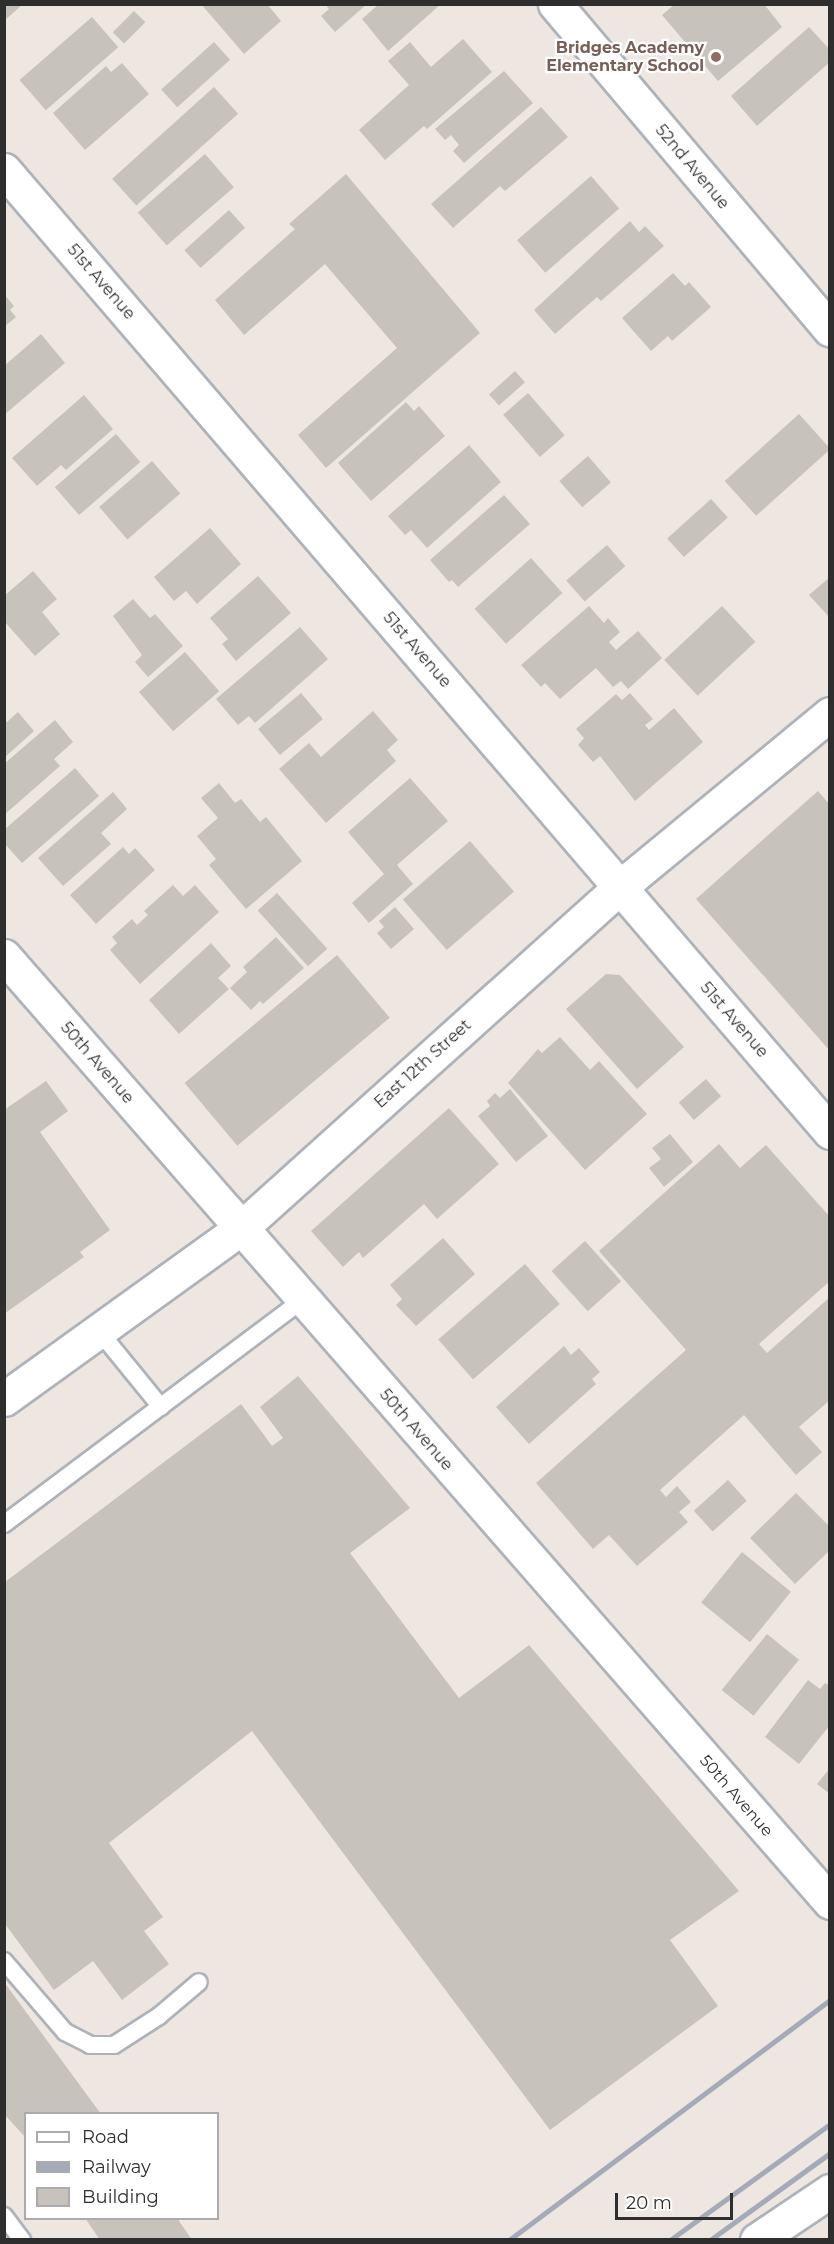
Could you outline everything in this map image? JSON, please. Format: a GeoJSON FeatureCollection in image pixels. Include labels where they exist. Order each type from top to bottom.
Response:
{"type":"FeatureCollection","features":[{"type":"Feature","properties":{"kind":"street","name":"52nd Avenue"},"geometry":{"type":"LineString","coordinates":[[555,4],[830,329]]}},
{"type":"Feature","properties":{"kind":"street","name":"51st Avenue"},"geometry":{"type":"LineString","coordinates":[[4,170],[830,1132]]}},
{"type":"Feature","properties":{"kind":"street","name":"East 12th Street"},"geometry":{"type":"LineString","coordinates":[[4,1399],[240,1229],[620,887],[830,714]]}},
{"type":"Feature","properties":{"kind":"street","name":"50th Avenue"},"geometry":{"type":"LineString","coordinates":[[4,956],[830,1902]]}},
{"type":"Feature","properties":{"kind":"street"},"geometry":{"type":"LineString","coordinates":[[757,2240],[830,2191]]}},
{"type":"Feature","properties":{"kind":"lane"},"geometry":{"type":"LineString","coordinates":[[4,1524],[302,1300]]}},
{"type":"Feature","properties":{"kind":"lane"},"geometry":{"type":"LineString","coordinates":[[99,1331],[161,1407]]}},
{"type":"Feature","properties":{"kind":"lane"},"geometry":{"type":"LineString","coordinates":[[4,1960],[65,2032],[90,2045],[114,2045],[159,2016],[198,1982]]}},
{"type":"Feature","properties":{"kind":"lane"},"geometry":{"type":"LineString","coordinates":[[4,2216],[22,2240]]}},
{"type":"Feature","properties":{"kind":"building"},"geometry":{"type":"Polygon","coordinates":[[[4,4],[23,4],[4,21],[4,4]]]}},
{"type":"Feature","properties":{"kind":"building"},"geometry":{"type":"Polygon","coordinates":[[[201,4],[267,4],[281,21],[244,54],[201,4]]]}},
{"type":"Feature","properties":{"kind":"building"},"geometry":{"type":"Polygon","coordinates":[[[325,4],[367,4],[335,32],[321,16],[329,9],[325,4]]]}},
{"type":"Feature","properties":{"kind":"building"},"geometry":{"type":"Polygon","coordinates":[[[379,4],[441,4],[388,51],[362,19],[379,4]]]}},
{"type":"Feature","properties":{"kind":"building"},"geometry":{"type":"Polygon","coordinates":[[[675,4],[764,4],[782,27],[718,81],[662,15],[675,4]]]}},
{"type":"Feature","properties":{"kind":"building"},"geometry":{"type":"Polygon","coordinates":[[[134,11],[145,22],[124,44],[113,32],[134,11]]]}},
{"type":"Feature","properties":{"kind":"building"},"geometry":{"type":"Polygon","coordinates":[[[92,17],[118,47],[46,110],[20,80],[92,17]]]}},
{"type":"Feature","properties":{"kind":"building"},"geometry":{"type":"Polygon","coordinates":[[[809,27],[830,50],[830,62],[757,126],[731,96],[809,27]]]}},
{"type":"Feature","properties":{"kind":"building"},"geometry":{"type":"Polygon","coordinates":[[[463,39],[492,72],[427,129],[424,126],[385,160],[359,130],[409,85],[388,61],[410,42],[431,67],[463,39]]]}},
{"type":"Feature","properties":{"kind":"building"},"geometry":{"type":"Polygon","coordinates":[[[214,42],[230,60],[177,107],[161,90],[214,42]]]}},
{"type":"Feature","properties":{"kind":"building"},"geometry":{"type":"Polygon","coordinates":[[[122,63],[149,94],[85,150],[53,113],[106,66],[111,72],[122,63]]]}},
{"type":"Feature","properties":{"kind":"building"},"geometry":{"type":"Polygon","coordinates":[[[504,71],[533,103],[464,163],[453,151],[459,145],[451,135],[445,140],[435,129],[504,71]]]}},
{"type":"Feature","properties":{"kind":"building"},"geometry":{"type":"Polygon","coordinates":[[[214,87],[238,114],[136,205],[112,179],[214,87]]]}},
{"type":"Feature","properties":{"kind":"building"},"geometry":{"type":"Polygon","coordinates":[[[541,107],[568,137],[505,191],[500,186],[453,228],[431,204],[541,107]]]}},
{"type":"Feature","properties":{"kind":"building"},"geometry":{"type":"Polygon","coordinates":[[[205,154],[234,187],[167,246],[138,212],[205,154]]]}},
{"type":"Feature","properties":{"kind":"building"},"geometry":{"type":"Polygon","coordinates":[[[346,174],[480,333],[326,468],[298,435],[397,348],[325,264],[244,335],[215,300],[295,229],[289,224],[346,174]]]}},
{"type":"Feature","properties":{"kind":"building"},"geometry":{"type":"Polygon","coordinates":[[[591,176],[619,208],[545,273],[517,240],[591,176]]]}},
{"type":"Feature","properties":{"kind":"building"},"geometry":{"type":"Polygon","coordinates":[[[229,210],[245,228],[200,268],[184,250],[229,210]]]}},
{"type":"Feature","properties":{"kind":"building"},"geometry":{"type":"Polygon","coordinates":[[[630,221],[639,232],[645,226],[664,246],[601,301],[597,297],[555,334],[534,310],[630,221]]]}},
{"type":"Feature","properties":{"kind":"building"},"geometry":{"type":"Polygon","coordinates":[[[673,273],[685,286],[689,282],[711,307],[672,341],[668,336],[651,351],[622,318],[673,273]]]}},
{"type":"Feature","properties":{"kind":"building"},"geometry":{"type":"Polygon","coordinates":[[[4,294],[14,306],[10,310],[16,317],[4,327],[4,294]]]}},
{"type":"Feature","properties":{"kind":"building"},"geometry":{"type":"Polygon","coordinates":[[[41,334],[65,363],[4,415],[4,366],[41,334]]]}},
{"type":"Feature","properties":{"kind":"building"},"geometry":{"type":"Polygon","coordinates":[[[515,371],[525,382],[499,406],[489,394],[515,371]]]}},
{"type":"Feature","properties":{"kind":"building"},"geometry":{"type":"Polygon","coordinates":[[[528,393],[565,435],[540,457],[503,415],[528,393]]]}},
{"type":"Feature","properties":{"kind":"building"},"geometry":{"type":"Polygon","coordinates":[[[84,395],[113,429],[66,470],[61,465],[37,486],[12,458],[84,395]]]}},
{"type":"Feature","properties":{"kind":"building"},"geometry":{"type":"Polygon","coordinates":[[[406,402],[414,411],[419,406],[445,436],[371,501],[338,463],[406,402]]]}},
{"type":"Feature","properties":{"kind":"building"},"geometry":{"type":"Polygon","coordinates":[[[799,414],[830,449],[756,516],[725,481],[799,414]]]}},
{"type":"Feature","properties":{"kind":"building"},"geometry":{"type":"Polygon","coordinates":[[[116,434],[140,462],[79,515],[55,487],[116,434]]]}},
{"type":"Feature","properties":{"kind":"building"},"geometry":{"type":"Polygon","coordinates":[[[469,445],[501,482],[427,548],[411,530],[405,535],[388,516],[469,445]]]}},
{"type":"Feature","properties":{"kind":"building"},"geometry":{"type":"Polygon","coordinates":[[[588,456],[611,482],[582,507],[559,481],[588,456]]]}},
{"type":"Feature","properties":{"kind":"building"},"geometry":{"type":"Polygon","coordinates":[[[152,461],[180,493],[127,539],[99,507],[152,461]]]}},
{"type":"Feature","properties":{"kind":"building"},"geometry":{"type":"Polygon","coordinates":[[[504,495],[530,524],[458,587],[452,580],[449,582],[430,560],[504,495]]]}},
{"type":"Feature","properties":{"kind":"building"},"geometry":{"type":"Polygon","coordinates":[[[711,499],[728,518],[684,557],[667,538],[711,499]]]}},
{"type":"Feature","properties":{"kind":"building"},"geometry":{"type":"Polygon","coordinates":[[[210,528],[241,564],[197,604],[186,591],[174,601],[154,577],[210,528]]]}},
{"type":"Feature","properties":{"kind":"building"},"geometry":{"type":"Polygon","coordinates":[[[607,545],[625,566],[585,602],[566,580],[607,545]]]}},
{"type":"Feature","properties":{"kind":"building"},"geometry":{"type":"Polygon","coordinates":[[[531,558],[562,593],[506,644],[475,609],[531,558]]]}},
{"type":"Feature","properties":{"kind":"building"},"geometry":{"type":"Polygon","coordinates":[[[33,571],[57,599],[42,612],[60,634],[35,656],[4,621],[4,596],[33,571]]]}},
{"type":"Feature","properties":{"kind":"building"},"geometry":{"type":"Polygon","coordinates":[[[258,576],[291,613],[236,661],[222,644],[228,639],[210,618],[258,576]]]}},
{"type":"Feature","properties":{"kind":"building"},"geometry":{"type":"Polygon","coordinates":[[[830,577],[830,618],[809,595],[830,577]]]}},
{"type":"Feature","properties":{"kind":"building"},"geometry":{"type":"Polygon","coordinates":[[[133,599],[150,618],[155,614],[183,646],[148,677],[135,662],[142,655],[113,616],[133,599]]]}},
{"type":"Feature","properties":{"kind":"building"},"geometry":{"type":"Polygon","coordinates":[[[589,606],[604,623],[608,618],[620,632],[609,642],[616,650],[638,631],[662,658],[628,689],[621,681],[613,687],[596,668],[560,699],[545,683],[541,687],[521,665],[589,606]]]}},
{"type":"Feature","properties":{"kind":"building"},"geometry":{"type":"Polygon","coordinates":[[[722,606],[755,642],[698,696],[664,660],[722,606]]]}},
{"type":"Feature","properties":{"kind":"building"},"geometry":{"type":"Polygon","coordinates":[[[300,627],[328,659],[255,723],[249,716],[238,725],[216,699],[300,627]]]}},
{"type":"Feature","properties":{"kind":"building"},"geometry":{"type":"Polygon","coordinates":[[[185,652],[219,691],[173,731],[139,692],[185,652]]]}},
{"type":"Feature","properties":{"kind":"building"},"geometry":{"type":"Polygon","coordinates":[[[301,693],[323,719],[280,755],[258,729],[301,693]]]}},
{"type":"Feature","properties":{"kind":"building"},"geometry":{"type":"Polygon","coordinates":[[[630,693],[653,719],[645,725],[649,730],[674,708],[703,742],[635,801],[600,756],[593,762],[578,745],[584,738],[576,729],[616,694],[622,700],[630,693]]]}},
{"type":"Feature","properties":{"kind":"building"},"geometry":{"type":"Polygon","coordinates":[[[373,711],[398,740],[387,750],[396,761],[326,823],[279,769],[309,743],[321,757],[373,711]]]}},
{"type":"Feature","properties":{"kind":"building"},"geometry":{"type":"Polygon","coordinates":[[[18,712],[34,731],[4,758],[4,719],[7,722],[18,712]]]}},
{"type":"Feature","properties":{"kind":"building"},"geometry":{"type":"Polygon","coordinates":[[[55,720],[73,742],[54,759],[60,766],[4,815],[4,764],[55,720]]]}},
{"type":"Feature","properties":{"kind":"building"},"geometry":{"type":"Polygon","coordinates":[[[75,768],[99,796],[22,863],[4,843],[4,830],[75,768]]]}},
{"type":"Feature","properties":{"kind":"building"},"geometry":{"type":"Polygon","coordinates":[[[410,778],[448,821],[397,865],[413,884],[369,923],[352,903],[384,874],[348,832],[410,778]]]}},
{"type":"Feature","properties":{"kind":"building"},"geometry":{"type":"Polygon","coordinates":[[[219,783],[235,803],[241,799],[260,822],[266,817],[302,861],[246,909],[209,865],[216,859],[197,836],[218,818],[201,798],[219,783]]]}},
{"type":"Feature","properties":{"kind":"building"},"geometry":{"type":"Polygon","coordinates":[[[818,791],[830,805],[830,1051],[696,899],[818,791]]]}},
{"type":"Feature","properties":{"kind":"building"},"geometry":{"type":"Polygon","coordinates":[[[113,792],[127,809],[101,833],[111,844],[63,886],[38,858],[113,792]]]}},
{"type":"Feature","properties":{"kind":"building"},"geometry":{"type":"Polygon","coordinates":[[[470,841],[514,892],[447,950],[403,899],[470,841]]]}},
{"type":"Feature","properties":{"kind":"building"},"geometry":{"type":"Polygon","coordinates":[[[123,847],[129,854],[135,848],[155,870],[96,924],[70,895],[123,847]]]}},
{"type":"Feature","properties":{"kind":"building"},"geometry":{"type":"Polygon","coordinates":[[[173,885],[183,896],[195,885],[219,912],[140,984],[110,950],[117,943],[112,937],[132,919],[137,925],[148,915],[144,911],[173,885]]]}},
{"type":"Feature","properties":{"kind":"building"},"geometry":{"type":"Polygon","coordinates":[[[277,893],[327,949],[308,966],[258,910],[277,893]]]}},
{"type":"Feature","properties":{"kind":"building"},"geometry":{"type":"Polygon","coordinates":[[[395,907],[414,929],[391,949],[377,933],[384,927],[379,921],[395,907]]]}},
{"type":"Feature","properties":{"kind":"building"},"geometry":{"type":"Polygon","coordinates":[[[276,937],[304,968],[263,1004],[260,1001],[251,1010],[230,988],[247,972],[243,967],[276,937]]]}},
{"type":"Feature","properties":{"kind":"building"},"geometry":{"type":"Polygon","coordinates":[[[211,943],[231,966],[218,978],[229,989],[179,1034],[149,1000],[211,943]]]}},
{"type":"Feature","properties":{"kind":"building"},"geometry":{"type":"Polygon","coordinates":[[[337,955],[390,1018],[237,1146],[185,1083],[337,955]]]}},
{"type":"Feature","properties":{"kind":"building"},"geometry":{"type":"Polygon","coordinates":[[[606,974],[620,975],[684,1047],[637,1089],[566,1009],[606,974]]]}},
{"type":"Feature","properties":{"kind":"building"},"geometry":{"type":"Polygon","coordinates":[[[560,1037],[590,1070],[599,1061],[647,1114],[585,1170],[508,1083],[538,1049],[542,1053],[560,1037]]]}},
{"type":"Feature","properties":{"kind":"building"},"geometry":{"type":"Polygon","coordinates":[[[706,1079],[721,1096],[694,1120],[679,1103],[706,1079]]]}},
{"type":"Feature","properties":{"kind":"building"},"geometry":{"type":"Polygon","coordinates":[[[46,1081],[68,1111],[40,1132],[110,1230],[80,1252],[84,1257],[4,1314],[4,1110],[46,1081]]]}},
{"type":"Feature","properties":{"kind":"building"},"geometry":{"type":"Polygon","coordinates":[[[510,1089],[548,1136],[516,1162],[478,1116],[490,1106],[487,1101],[495,1093],[500,1098],[510,1089]]]}},
{"type":"Feature","properties":{"kind":"building"},"geometry":{"type":"Polygon","coordinates":[[[449,1108],[499,1164],[437,1219],[424,1204],[363,1258],[359,1252],[343,1267],[311,1231],[449,1108]]]}},
{"type":"Feature","properties":{"kind":"building"},"geometry":{"type":"Polygon","coordinates":[[[670,1134],[693,1162],[664,1187],[649,1168],[661,1159],[652,1148],[670,1134]]]}},
{"type":"Feature","properties":{"kind":"building"},"geometry":{"type":"Polygon","coordinates":[[[719,1144],[740,1168],[766,1145],[830,1217],[830,1281],[759,1344],[767,1353],[830,1297],[830,1400],[799,1427],[822,1452],[796,1475],[744,1415],[660,1490],[666,1497],[677,1486],[691,1502],[679,1512],[688,1522],[637,1566],[609,1535],[593,1549],[536,1483],[686,1350],[599,1251],[719,1144]]]}},
{"type":"Feature","properties":{"kind":"building"},"geometry":{"type":"Polygon","coordinates":[[[443,1238],[475,1274],[416,1326],[396,1305],[402,1299],[390,1285],[443,1238]]]}},
{"type":"Feature","properties":{"kind":"building"},"geometry":{"type":"Polygon","coordinates":[[[585,1241],[621,1281],[588,1311],[552,1271],[585,1241]]]}},
{"type":"Feature","properties":{"kind":"building"},"geometry":{"type":"Polygon","coordinates":[[[525,1264],[560,1304],[473,1379],[438,1339],[525,1264]]]}},
{"type":"Feature","properties":{"kind":"building"},"geometry":{"type":"Polygon","coordinates":[[[564,1346],[571,1355],[579,1348],[600,1372],[592,1379],[596,1384],[529,1444],[496,1407],[564,1346]]]}},
{"type":"Feature","properties":{"kind":"building"},"geometry":{"type":"Polygon","coordinates":[[[298,1376],[410,1508],[350,1553],[459,1698],[529,1645],[739,1891],[670,1940],[718,2006],[550,2130],[252,1731],[109,1843],[163,1917],[144,1931],[169,1964],[122,2000],[93,1961],[54,1990],[5,1924],[5,1582],[241,1404],[272,1446],[283,1438],[260,1407],[298,1376]]]}},
{"type":"Feature","properties":{"kind":"building"},"geometry":{"type":"Polygon","coordinates":[[[728,1480],[747,1501],[713,1532],[694,1511],[728,1480]]]}},
{"type":"Feature","properties":{"kind":"building"},"geometry":{"type":"Polygon","coordinates":[[[796,1493],[830,1527],[830,1550],[795,1584],[750,1538],[796,1493]]]}},
{"type":"Feature","properties":{"kind":"building"},"geometry":{"type":"Polygon","coordinates":[[[742,1552],[791,1592],[750,1642],[701,1603],[742,1552]]]}},
{"type":"Feature","properties":{"kind":"building"},"geometry":{"type":"Polygon","coordinates":[[[767,1634],[799,1660],[754,1716],[722,1690],[767,1634]]]}},
{"type":"Feature","properties":{"kind":"building"},"geometry":{"type":"Polygon","coordinates":[[[808,1680],[820,1689],[825,1683],[830,1686],[830,1725],[799,1764],[765,1737],[808,1680]]]}},
{"type":"Feature","properties":{"kind":"building"},"geometry":{"type":"Polygon","coordinates":[[[830,1768],[830,1794],[817,1784],[830,1768]]]}},
{"type":"Feature","properties":{"kind":"building"},"geometry":{"type":"Polygon","coordinates":[[[4,1982],[100,2112],[24,2112],[24,2136],[4,2114],[4,1982]]]}},
{"type":"Feature","properties":{"kind":"building"},"geometry":{"type":"Polygon","coordinates":[[[86,2220],[178,2220],[192,2240],[100,2240],[86,2220]]]}},
{"type":"Feature","properties":{"kind":"railway"},"geometry":{"type":"LineString","coordinates":[[509,2240],[830,2000]]}},
{"type":"Feature","properties":{"kind":"railway"},"geometry":{"type":"LineString","coordinates":[[670,2240],[830,2124]]}},
{"type":"Feature","properties":{"kind":"railway"},"geometry":{"type":"LineString","coordinates":[[710,2240],[830,2153]]}},
{"type":"Feature","properties":{"kind":"place","name":"Bridges Academy Elementary School"},"geometry":{"type":"Point","coordinates":[716,57]}}]}
